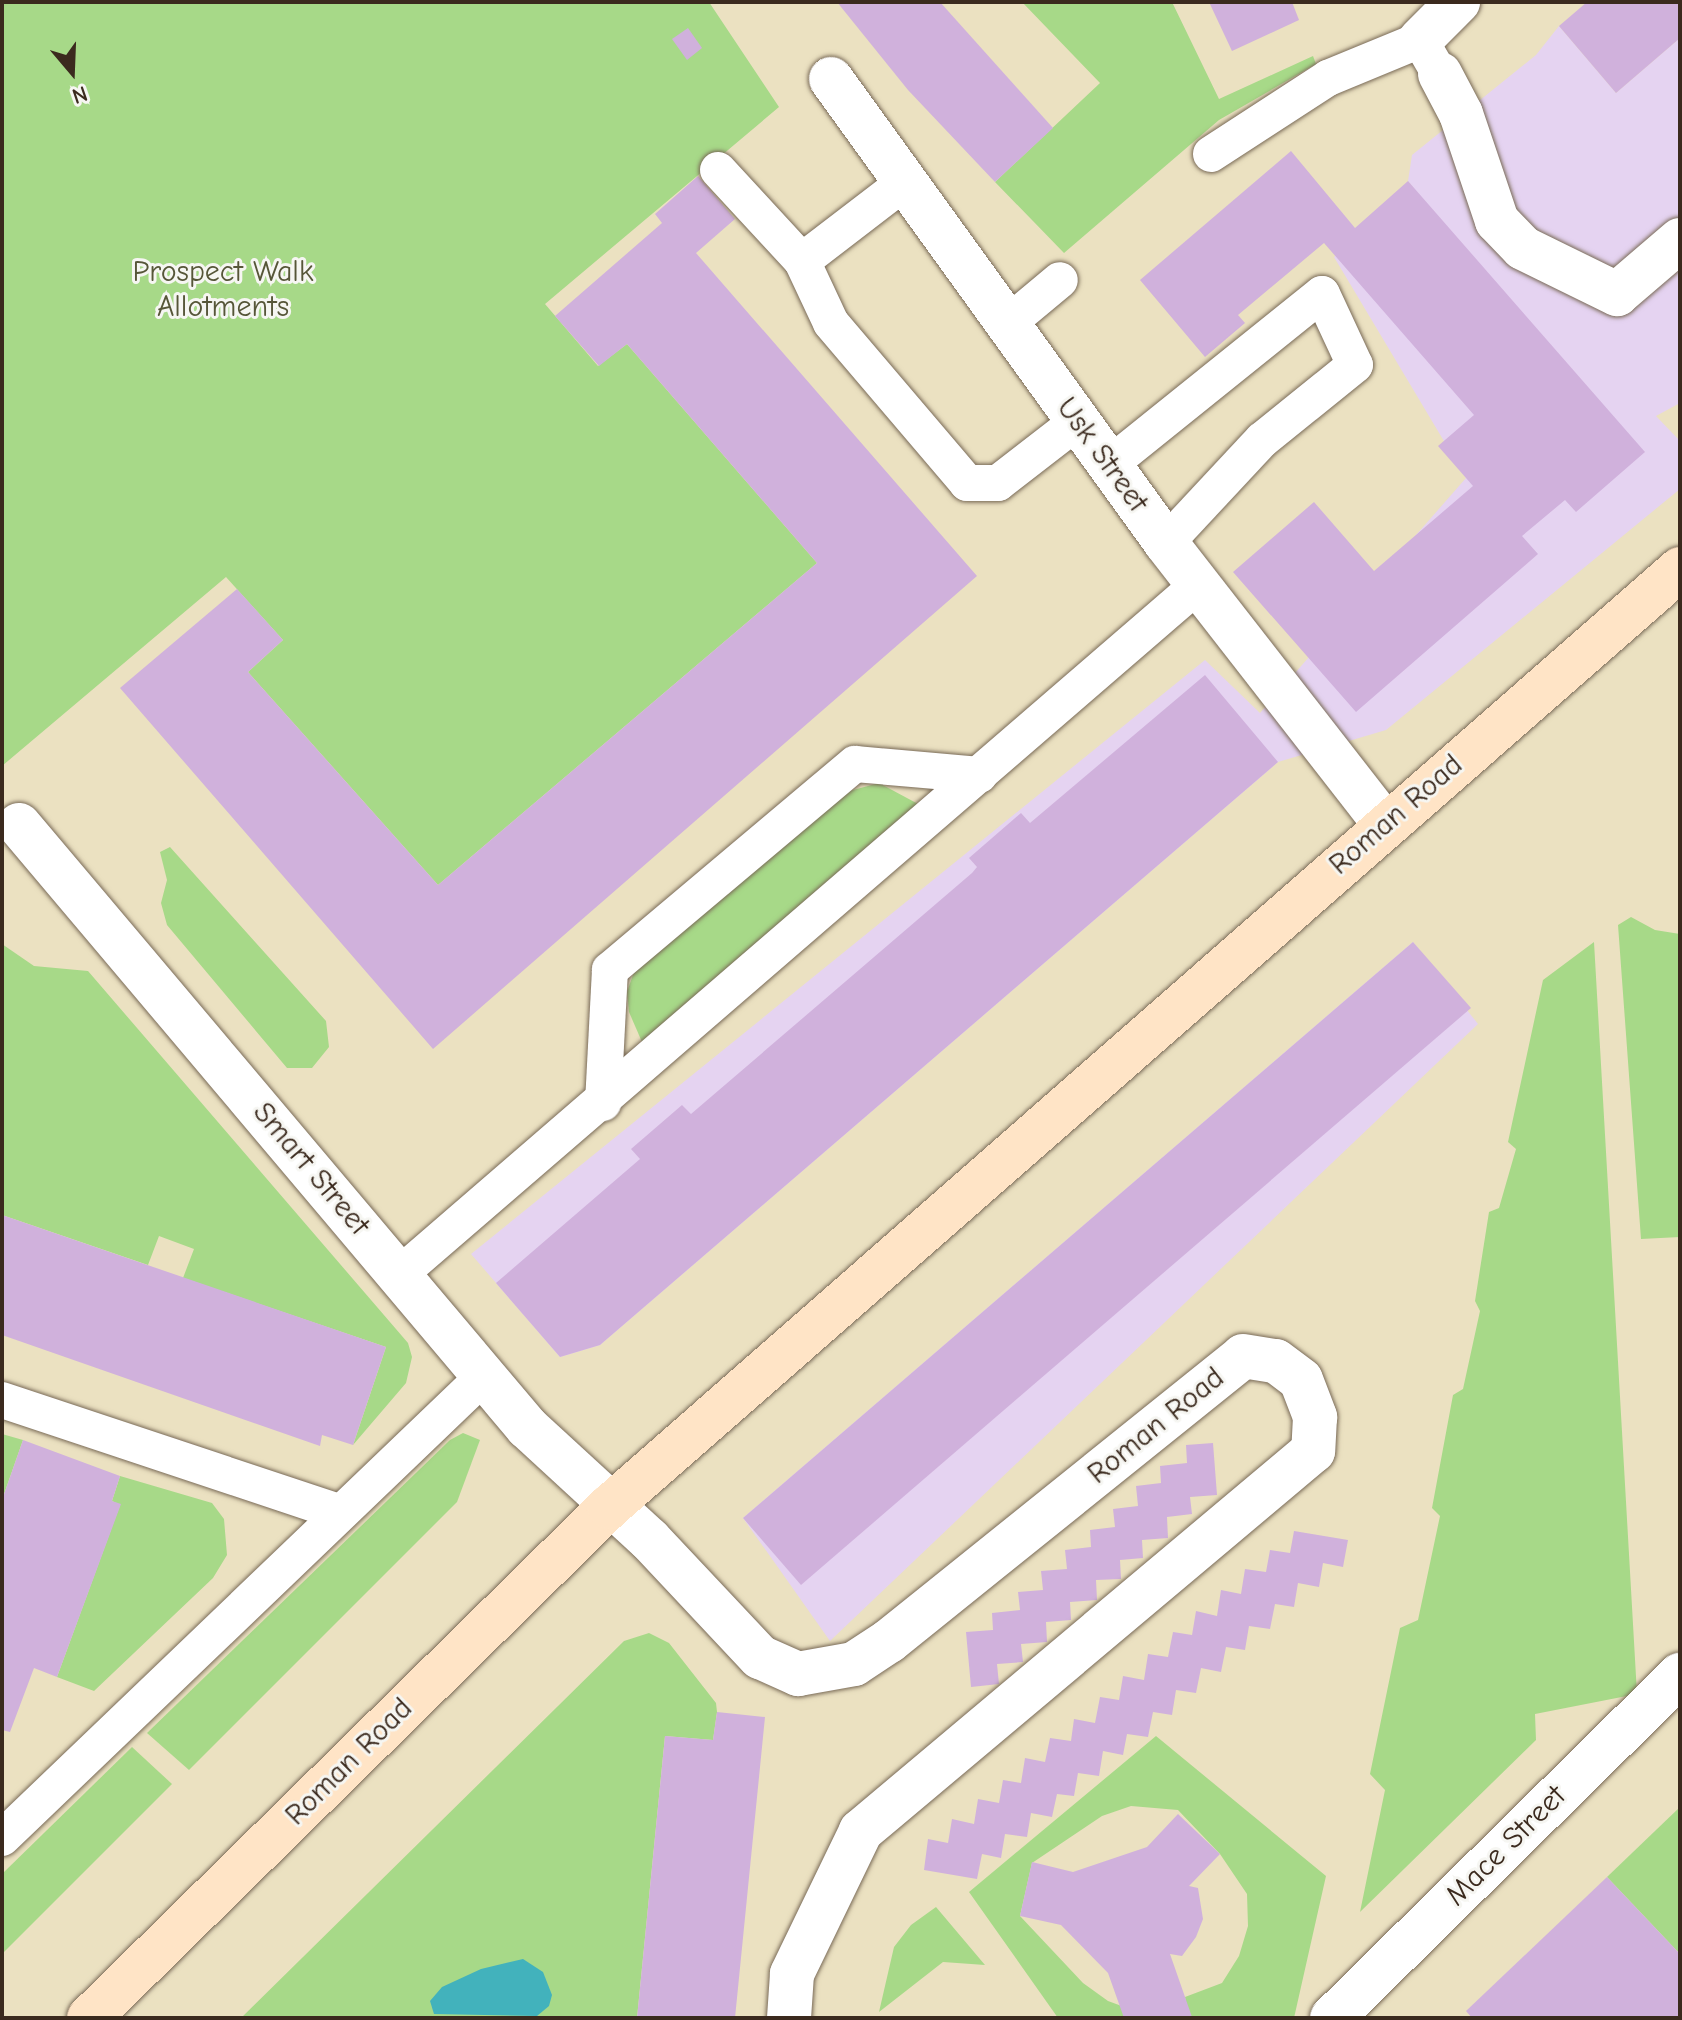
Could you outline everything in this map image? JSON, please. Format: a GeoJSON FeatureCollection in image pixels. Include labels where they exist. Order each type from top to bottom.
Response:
{"type":"FeatureCollection","features":[{"type":"Feature","properties":{"kind":"main road","name":"Roman Road"},"geometry":{"type":"LineString","coordinates":[[89,2018],[609,1507],[1013,1158],[1384,823],[1680,569]]}},
{"type":"Feature","properties":{"kind":"street"},"geometry":{"type":"LineString","coordinates":[[1458,2],[1430,57],[1461,114],[1497,221],[1523,248],[1617,294],[1680,240]]}},
{"type":"Feature","properties":{"kind":"street","name":"Usk Street"},"geometry":{"type":"LineString","coordinates":[[831,79],[1166,543],[1384,823]]}},
{"type":"Feature","properties":{"kind":"street","name":"Smart Street"},"geometry":{"type":"LineString","coordinates":[[10,816],[400,1274],[483,1377],[609,1507]]}},
{"type":"Feature","properties":{"kind":"street","name":"Roman Road"},"geometry":{"type":"LineString","coordinates":[[609,1507],[649,1539],[760,1657],[798,1674],[854,1664],[889,1641],[1243,1356],[1276,1361],[1301,1380],[1315,1417],[1313,1451],[861,1831],[792,1974],[789,2018]]}},
{"type":"Feature","properties":{"kind":"street","name":"Mace Street"},"geometry":{"type":"LineString","coordinates":[[1332,2018],[1680,1675]]}},
{"type":"Feature","properties":{"kind":"lane"},"geometry":{"type":"LineString","coordinates":[[1211,154],[1328,78],[1430,57]]}},
{"type":"Feature","properties":{"kind":"lane"},"geometry":{"type":"LineString","coordinates":[[718,170],[802,261],[836,330],[967,483],[998,483],[1077,422]]}},
{"type":"Feature","properties":{"kind":"lane"},"geometry":{"type":"LineString","coordinates":[[802,261],[905,182]]}},
{"type":"Feature","properties":{"kind":"lane"},"geometry":{"type":"LineString","coordinates":[[1006,325],[1060,280]]}},
{"type":"Feature","properties":{"kind":"lane"},"geometry":{"type":"LineString","coordinates":[[1109,465],[1322,294],[1355,365],[1262,440],[1166,543]]}},
{"type":"Feature","properties":{"kind":"lane"},"geometry":{"type":"LineString","coordinates":[[400,1274],[603,1103],[1198,585]]}},
{"type":"Feature","properties":{"kind":"lane"},"geometry":{"type":"LineString","coordinates":[[603,1103],[610,970],[855,764],[980,775]]}},
{"type":"Feature","properties":{"kind":"lane"},"geometry":{"type":"LineString","coordinates":[[2,1838],[483,1377]]}},
{"type":"Feature","properties":{"kind":"lane"},"geometry":{"type":"LineString","coordinates":[[2,1400],[339,1512]]}},
{"type":"Feature","properties":{"kind":"shaded area"},"geometry":{"type":"Polygon","coordinates":[[[1559,26],[1616,93],[1680,38],[1680,403],[1656,416],[1680,441],[1680,489],[1386,730],[1278,762],[600,1345],[560,1357],[471,1254],[1205,660],[1260,713],[1466,478],[1334,257],[1415,190],[1408,181],[1412,155],[1536,55],[1559,26]]]}},
{"type":"Feature","properties":{"kind":"shaded area"},"geometry":{"type":"Polygon","coordinates":[[[1413,942],[1478,1024],[830,1641],[743,1518],[1413,942]]]}},
{"type":"Feature","properties":{"kind":"green space","name":"Prospect Walk Allotments"},"geometry":{"type":"Polygon","coordinates":[[[2,2],[709,2],[779,107],[545,304],[598,366],[627,344],[817,563],[438,885],[248,672],[283,640],[226,577],[2,766],[2,2]]]}},
{"type":"Feature","properties":{"kind":"green space"},"geometry":{"type":"Polygon","coordinates":[[[1022,2],[1172,2],[1219,99],[1313,56],[1316,64],[1219,120],[1064,253],[995,182],[1100,83],[1022,2]]]}},
{"type":"Feature","properties":{"kind":"green space"},"geometry":{"type":"Polygon","coordinates":[[[879,783],[920,805],[642,1042],[629,1012],[627,992],[634,972],[842,793],[879,783]]]}},
{"type":"Feature","properties":{"kind":"green space"},"geometry":{"type":"Polygon","coordinates":[[[170,847],[326,1021],[329,1047],[312,1068],[287,1068],[167,925],[161,903],[167,880],[160,852],[170,847]]]}},
{"type":"Feature","properties":{"kind":"green space"},"geometry":{"type":"Polygon","coordinates":[[[1631,917],[1655,930],[1680,934],[1680,1237],[1641,1239],[1618,925],[1631,917]]]}},
{"type":"Feature","properties":{"kind":"green space"},"geometry":{"type":"Polygon","coordinates":[[[1594,942],[1637,1694],[1535,1714],[1536,1740],[1360,1912],[1385,1790],[1370,1774],[1400,1628],[1418,1620],[1440,1516],[1432,1508],[1453,1395],[1463,1389],[1480,1311],[1475,1301],[1489,1212],[1499,1208],[1516,1149],[1508,1142],[1543,980],[1594,942]]]}},
{"type":"Feature","properties":{"kind":"green space"},"geometry":{"type":"Polygon","coordinates":[[[2,944],[34,966],[88,971],[408,1343],[412,1357],[406,1383],[353,1445],[386,1347],[183,1278],[194,1249],[159,1236],[148,1265],[2,1215],[2,944]]]}},
{"type":"Feature","properties":{"kind":"green space"},"geometry":{"type":"Polygon","coordinates":[[[463,1433],[480,1440],[457,1502],[189,1770],[147,1733],[450,1440],[463,1433]]]}},
{"type":"Feature","properties":{"kind":"green space"},"geometry":{"type":"Polygon","coordinates":[[[2,1434],[23,1440],[2,1500],[2,1434]]]}},
{"type":"Feature","properties":{"kind":"green space"},"geometry":{"type":"Polygon","coordinates":[[[120,1476],[212,1503],[224,1519],[227,1555],[213,1578],[94,1691],[57,1677],[120,1505],[112,1501],[120,1476]]]}},
{"type":"Feature","properties":{"kind":"green space"},"geometry":{"type":"Polygon","coordinates":[[[649,1633],[669,1643],[716,1703],[717,1712],[713,1740],[665,1736],[637,2018],[241,2018],[624,1641],[649,1633]]]}},
{"type":"Feature","properties":{"kind":"green space"},"geometry":{"type":"Polygon","coordinates":[[[1156,1736],[1326,1876],[1294,2018],[1188,2018],[1185,1997],[1222,1983],[1239,1956],[1248,1926],[1247,1894],[1220,1854],[1178,1810],[1131,1806],[1102,1816],[1032,1863],[1020,1916],[1083,1983],[1108,2001],[1138,2012],[1124,2018],[1058,2018],[969,1892],[1156,1736]]]}},
{"type":"Feature","properties":{"kind":"green space"},"geometry":{"type":"Polygon","coordinates":[[[132,1747],[172,1784],[2,1954],[2,1874],[132,1747]]]}},
{"type":"Feature","properties":{"kind":"green space"},"geometry":{"type":"Polygon","coordinates":[[[1680,1807],[1680,1954],[1607,1877],[1680,1807]]]}},
{"type":"Feature","properties":{"kind":"green space"},"geometry":{"type":"Polygon","coordinates":[[[936,1907],[985,1965],[943,1962],[879,2012],[894,1947],[911,1925],[936,1907]]]}},
{"type":"Feature","properties":{"kind":"water"},"geometry":{"type":"Polygon","coordinates":[[[523,1959],[543,1972],[552,1995],[549,2006],[537,2016],[434,2014],[430,2001],[442,1987],[481,1969],[523,1959]]]}},
{"type":"Feature","properties":{"kind":"building"},"geometry":{"type":"Polygon","coordinates":[[[837,2],[940,2],[1053,128],[995,182],[908,90],[837,2]]]}},
{"type":"Feature","properties":{"kind":"building"},"geometry":{"type":"Polygon","coordinates":[[[1209,2],[1292,2],[1299,20],[1232,51],[1209,2]]]}},
{"type":"Feature","properties":{"kind":"building"},"geometry":{"type":"Polygon","coordinates":[[[1587,2],[1680,2],[1680,38],[1616,93],[1559,26],[1587,2]]]}},
{"type":"Feature","properties":{"kind":"building"},"geometry":{"type":"Polygon","coordinates":[[[688,28],[702,48],[687,60],[672,39],[688,28]]]}},
{"type":"Feature","properties":{"kind":"building"},"geometry":{"type":"Polygon","coordinates":[[[1291,151],[1355,228],[1408,181],[1645,452],[1576,512],[1565,500],[1522,536],[1538,554],[1356,712],[1233,572],[1314,502],[1374,571],[1473,486],[1438,446],[1474,415],[1324,243],[1238,315],[1245,323],[1205,357],[1140,280],[1291,151]]]}},
{"type":"Feature","properties":{"kind":"building"},"geometry":{"type":"Polygon","coordinates":[[[698,176],[735,219],[696,253],[977,576],[433,1049],[120,688],[237,589],[283,640],[248,672],[438,885],[817,563],[627,344],[599,366],[555,316],[662,223],[655,214],[698,176]]]}},
{"type":"Feature","properties":{"kind":"building"},"geometry":{"type":"Polygon","coordinates":[[[1205,675],[1278,762],[600,1345],[560,1357],[496,1283],[640,1159],[631,1149],[682,1105],[691,1114],[972,873],[977,867],[969,858],[1021,813],[1030,823],[1205,675]]]}},
{"type":"Feature","properties":{"kind":"building"},"geometry":{"type":"Polygon","coordinates":[[[1413,942],[1471,1008],[801,1585],[743,1518],[1413,942]]]}},
{"type":"Feature","properties":{"kind":"building"},"geometry":{"type":"Polygon","coordinates":[[[2,1215],[386,1347],[353,1445],[322,1435],[320,1446],[2,1335],[2,1215]]]}},
{"type":"Feature","properties":{"kind":"building"},"geometry":{"type":"Polygon","coordinates":[[[23,1440],[120,1476],[112,1501],[121,1504],[57,1677],[34,1668],[10,1732],[2,1730],[2,1500],[23,1440]]]}},
{"type":"Feature","properties":{"kind":"building"},"geometry":{"type":"Polygon","coordinates":[[[1213,1443],[1217,1495],[1190,1497],[1192,1514],[1167,1517],[1168,1538],[1142,1540],[1143,1558],[1120,1560],[1121,1579],[1096,1580],[1097,1600],[1070,1602],[1071,1620],[1046,1622],[1047,1642],[1021,1644],[1023,1662],[997,1664],[999,1684],[971,1687],[966,1632],[993,1630],[992,1613],[1020,1610],[1018,1592],[1043,1590],[1041,1571],[1067,1569],[1065,1550],[1091,1547],[1090,1530],[1115,1527],[1113,1509],[1138,1506],[1136,1486],[1161,1483],[1160,1466],[1187,1463],[1186,1445],[1213,1443]]]}},
{"type":"Feature","properties":{"kind":"building"},"geometry":{"type":"Polygon","coordinates":[[[1294,1531],[1348,1540],[1343,1567],[1323,1563],[1319,1587],[1298,1583],[1294,1607],[1275,1604],[1270,1629],[1249,1626],[1245,1650],[1226,1647],[1221,1672],[1201,1668],[1196,1693],[1176,1690],[1172,1715],[1153,1712],[1148,1737],[1127,1734],[1123,1755],[1103,1751],[1099,1776],[1078,1773],[1074,1796],[1057,1794],[1052,1817],[1031,1813],[1027,1837],[1005,1834],[1001,1858],[982,1854],[977,1879],[924,1870],[928,1839],[948,1843],[952,1819],[974,1824],[978,1799],[999,1803],[1003,1780],[1021,1783],[1025,1758],[1045,1762],[1050,1738],[1071,1741],[1074,1719],[1095,1723],[1100,1697],[1119,1700],[1123,1676],[1144,1680],[1148,1654],[1168,1657],[1173,1632],[1192,1635],[1196,1611],[1217,1616],[1221,1590],[1241,1594],[1245,1569],[1266,1572],[1270,1550],[1290,1553],[1294,1531]]]}},
{"type":"Feature","properties":{"kind":"building"},"geometry":{"type":"Polygon","coordinates":[[[717,1712],[765,1717],[735,2018],[637,2018],[665,1736],[713,1740],[717,1712]]]}},
{"type":"Feature","properties":{"kind":"building"},"geometry":{"type":"Polygon","coordinates":[[[1178,1814],[1220,1854],[1189,1886],[1198,1888],[1203,1919],[1196,1937],[1182,1956],[1170,1954],[1192,2017],[1124,2018],[1108,1973],[1061,1925],[1020,1916],[1032,1862],[1073,1872],[1147,1847],[1178,1814]]]}},
{"type":"Feature","properties":{"kind":"building"},"geometry":{"type":"Polygon","coordinates":[[[1607,1877],[1680,1954],[1680,2018],[1472,2018],[1466,2011],[1607,1877]]]}}]}
